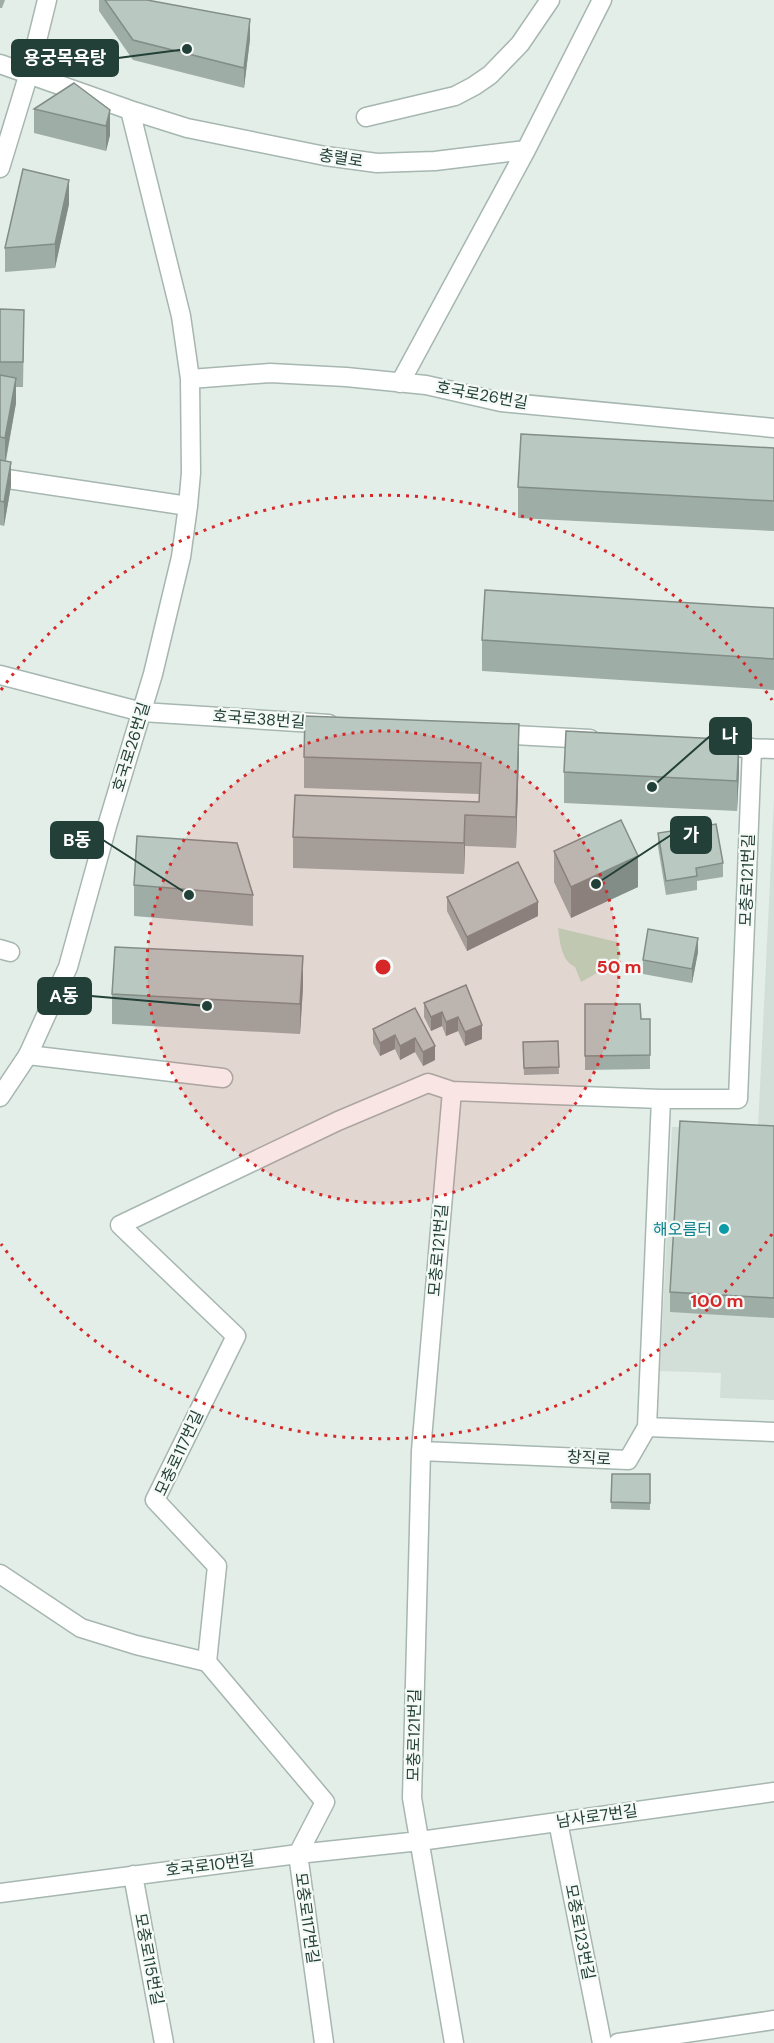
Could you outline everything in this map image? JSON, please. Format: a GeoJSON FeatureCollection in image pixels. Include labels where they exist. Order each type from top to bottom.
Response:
{"type":"FeatureCollection","features":[{"type":"Feature","properties":{"kind":"street"},"geometry":{"type":"LineString","coordinates":[[0,168],[29,73],[47,0]]}},
{"type":"Feature","properties":{"kind":"street"},"geometry":{"type":"LineString","coordinates":[[366,117],[455,96],[474,86],[490,75],[520,45],[550,0]]}},
{"type":"Feature","properties":{"kind":"street"},"geometry":{"type":"LineString","coordinates":[[400,383],[526,150],[602,0]]}},
{"type":"Feature","properties":{"kind":"street","name":"충렬로"},"geometry":{"type":"LineString","coordinates":[[0,64],[187,128],[325,156],[376,163],[435,161],[526,150]]}},
{"type":"Feature","properties":{"kind":"street","name":"호국로26번길"},"geometry":{"type":"LineString","coordinates":[[0,1097],[28,1055],[68,967],[106,826],[153,674],[181,557],[188,506],[191,473],[190,379],[181,316],[130,110]]}},
{"type":"Feature","properties":{"kind":"street","name":"호국로26번길"},"geometry":{"type":"LineString","coordinates":[[190,379],[270,373],[346,377],[426,385],[501,402],[774,428]]}},
{"type":"Feature","properties":{"kind":"street"},"geometry":{"type":"LineString","coordinates":[[0,478],[188,506]]}},
{"type":"Feature","properties":{"kind":"street","name":"호국로38번길"},"geometry":{"type":"LineString","coordinates":[[0,675],[141,712],[350,725]]}},
{"type":"Feature","properties":{"kind":"street"},"geometry":{"type":"LineString","coordinates":[[476,733],[611,740]]}},
{"type":"Feature","properties":{"kind":"street"},"geometry":{"type":"LineString","coordinates":[[729,747],[774,749]]}},
{"type":"Feature","properties":{"kind":"street","name":"모충로121번길"},"geometry":{"type":"LineString","coordinates":[[454,2043],[412,1798],[421,1451],[452,1091],[661,1099],[738,1099],[752,748]]}},
{"type":"Feature","properties":{"kind":"street"},"geometry":{"type":"LineString","coordinates":[[28,1055],[223,1078]]}},
{"type":"Feature","properties":{"kind":"street","name":"모충로117번길"},"geometry":{"type":"LineString","coordinates":[[324,2043],[298,1854],[325,1802],[207,1662],[217,1566],[155,1500],[236,1336],[120,1226],[338,1121],[428,1083],[452,1091]]}},
{"type":"Feature","properties":{"kind":"street"},"geometry":{"type":"LineString","coordinates":[[661,1099],[646,1427],[774,1432]]}},
{"type":"Feature","properties":{"kind":"street","name":"창직로"},"geometry":{"type":"LineString","coordinates":[[421,1451],[628,1460],[646,1427]]}},
{"type":"Feature","properties":{"kind":"street"},"geometry":{"type":"LineString","coordinates":[[0,1574],[81,1628],[136,1645],[207,1662]]}},
{"type":"Feature","properties":{"kind":"street","name":"남사로7번길"},"geometry":{"type":"LineString","coordinates":[[420,1841],[774,1792]]}},
{"type":"Feature","properties":{"kind":"street","name":"모충로123번길"},"geometry":{"type":"LineString","coordinates":[[558,1822],[602,2043]]}},
{"type":"Feature","properties":{"kind":"street","name":"호국로10번길"},"geometry":{"type":"LineString","coordinates":[[0,1893],[298,1854],[420,1841]]}},
{"type":"Feature","properties":{"kind":"street","name":"모충로115번길"},"geometry":{"type":"LineString","coordinates":[[133,1875],[164,2043]]}},
{"type":"Feature","properties":{"kind":"street"},"geometry":{"type":"LineString","coordinates":[[618,2043],[774,2020]]}},
{"type":"Feature","properties":{"kind":"shaded area"},"geometry":{"type":"Polygon","coordinates":[[[774,798],[774,1400],[720,1398],[721,1373],[660,1371],[672,1127],[758,1128],[774,798]]]}},
{"type":"Feature","properties":{"kind":"green space"},"geometry":{"type":"Polygon","coordinates":[[[558,928],[617,942],[621,955],[617,962],[581,982],[575,967],[564,955],[558,928]]]}},
{"type":"Feature","properties":{"kind":"building"},"geometry":{"type":"Polygon","coordinates":[[[105,0],[147,0],[250,19],[244,68],[133,40],[105,0]]]}},
{"type":"Feature","properties":{"kind":"building"},"geometry":{"type":"Polygon","coordinates":[[[74,83],[110,110],[106,126],[34,109],[74,83]]]}},
{"type":"Feature","properties":{"kind":"building"},"geometry":{"type":"Polygon","coordinates":[[[23,169],[69,180],[55,244],[5,248],[23,169]]]}},
{"type":"Feature","properties":{"kind":"building"},"geometry":{"type":"Polygon","coordinates":[[[0,309],[24,310],[23,362],[0,362],[0,309]]]}},
{"type":"Feature","properties":{"kind":"building"},"geometry":{"type":"Polygon","coordinates":[[[0,375],[16,378],[5,438],[0,437],[0,375]]]}},
{"type":"Feature","properties":{"kind":"building"},"geometry":{"type":"Polygon","coordinates":[[[521,434],[774,448],[774,501],[518,487],[521,434]]]}},
{"type":"Feature","properties":{"kind":"building"},"geometry":{"type":"Polygon","coordinates":[[[0,460],[11,462],[4,502],[0,501],[0,460]]]}},
{"type":"Feature","properties":{"kind":"building"},"geometry":{"type":"Polygon","coordinates":[[[485,590],[774,608],[774,659],[482,640],[485,590]]]}},
{"type":"Feature","properties":{"kind":"building"},"geometry":{"type":"Polygon","coordinates":[[[305,716],[519,724],[516,817],[465,815],[464,843],[293,837],[295,795],[479,802],[481,763],[304,757],[305,716]]]}},
{"type":"Feature","properties":{"kind":"building"},"geometry":{"type":"Polygon","coordinates":[[[566,731],[739,740],[737,781],[564,772],[566,731]]]}},
{"type":"Feature","properties":{"kind":"building"},"geometry":{"type":"Polygon","coordinates":[[[621,820],[638,856],[571,887],[554,851],[621,820]]]}},
{"type":"Feature","properties":{"kind":"building"},"geometry":{"type":"Polygon","coordinates":[[[716,824],[723,863],[696,868],[697,876],[666,881],[658,833],[716,824]]]}},
{"type":"Feature","properties":{"kind":"building"},"geometry":{"type":"Polygon","coordinates":[[[137,836],[237,843],[253,895],[134,885],[137,836]]]}},
{"type":"Feature","properties":{"kind":"building"},"geometry":{"type":"Polygon","coordinates":[[[518,862],[538,902],[467,937],[447,897],[518,862]]]}},
{"type":"Feature","properties":{"kind":"building"},"geometry":{"type":"Polygon","coordinates":[[[648,929],[698,938],[692,969],[643,960],[648,929]]]}},
{"type":"Feature","properties":{"kind":"building"},"geometry":{"type":"Polygon","coordinates":[[[115,947],[303,956],[300,1004],[112,994],[115,947]]]}},
{"type":"Feature","properties":{"kind":"building"},"geometry":{"type":"Polygon","coordinates":[[[466,985],[482,1025],[465,1032],[458,1017],[446,1022],[442,1012],[431,1017],[424,1003],[466,985]]]}},
{"type":"Feature","properties":{"kind":"building"},"geometry":{"type":"Polygon","coordinates":[[[585,1004],[640,1004],[641,1019],[650,1019],[650,1055],[585,1056],[585,1004]]]}},
{"type":"Feature","properties":{"kind":"building"},"geometry":{"type":"Polygon","coordinates":[[[415,1008],[435,1046],[423,1052],[415,1038],[400,1046],[395,1035],[380,1043],[373,1029],[415,1008]]]}},
{"type":"Feature","properties":{"kind":"building"},"geometry":{"type":"Polygon","coordinates":[[[558,1041],[559,1067],[524,1068],[523,1042],[558,1041]]]}},
{"type":"Feature","properties":{"kind":"building","name":"해오름터"},"geometry":{"type":"Polygon","coordinates":[[[680,1121],[774,1126],[774,1298],[670,1292],[680,1121]]]}},
{"type":"Feature","properties":{"kind":"building"},"geometry":{"type":"Polygon","coordinates":[[[612,1474],[650,1474],[650,1503],[611,1502],[612,1474]]]}},
{"type":"Feature","properties":{"kind":"place","name":"용궁목욕탕"},"geometry":{"type":"Point","coordinates":[187,49]}},
{"type":"Feature","properties":{"kind":"place","name":"나"},"geometry":{"type":"Point","coordinates":[652,787]}},
{"type":"Feature","properties":{"kind":"place","name":"가"},"geometry":{"type":"Point","coordinates":[596,884]}},
{"type":"Feature","properties":{"kind":"place","name":"B동"},"geometry":{"type":"Point","coordinates":[189,895]}},
{"type":"Feature","properties":{"kind":"place","name":"A동"},"geometry":{"type":"Point","coordinates":[207,1006]}},
{"type":"Feature","properties":{"kind":"place","name":"해오름터"},"geometry":{"type":"Point","coordinates":[724,1229]}}]}
